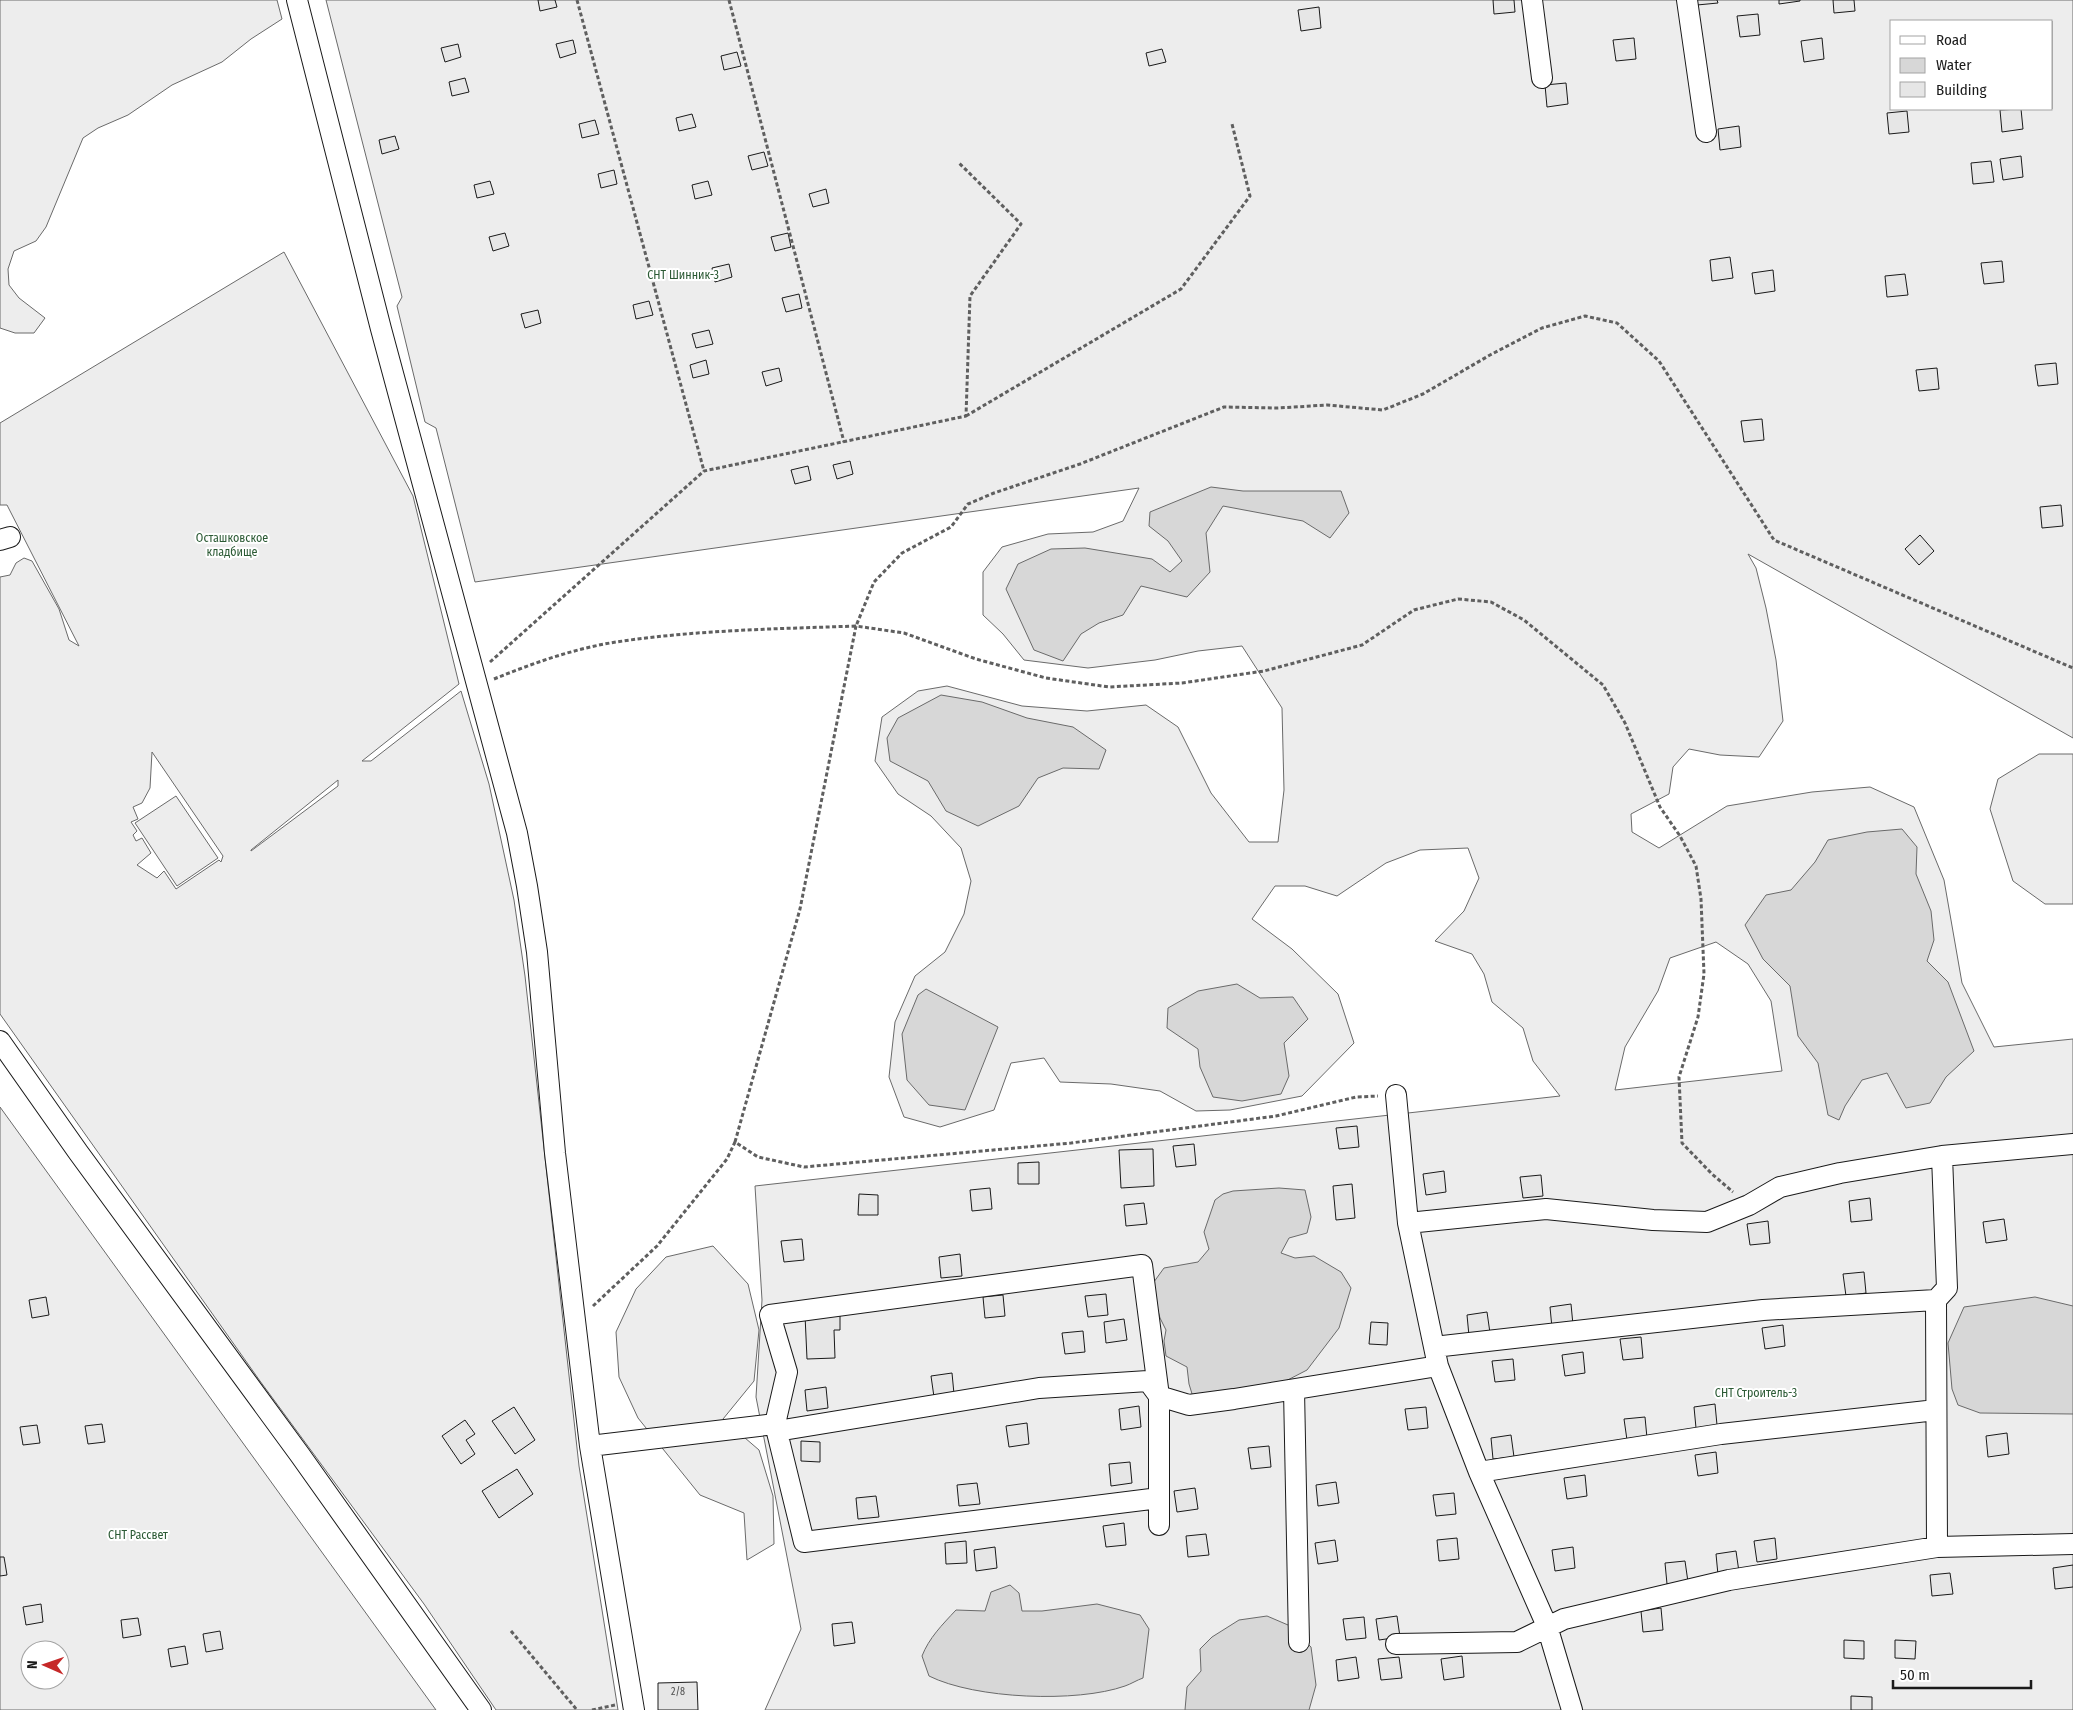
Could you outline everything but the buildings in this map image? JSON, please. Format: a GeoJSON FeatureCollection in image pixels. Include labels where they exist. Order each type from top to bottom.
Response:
{"type":"FeatureCollection","features":[{"type":"Feature","properties":{"kind":"street"},"geometry":{"type":"LineString","coordinates":[[298,0],[379,320],[516,833],[528,886],[537,952],[556,1153],[590,1446],[634,1710]]}},
{"type":"Feature","properties":{"kind":"street"},"geometry":{"type":"LineString","coordinates":[[1532,0],[1542,78]]}},
{"type":"Feature","properties":{"kind":"street"},"geometry":{"type":"LineString","coordinates":[[1687,0],[1706,132]]}},
{"type":"Feature","properties":{"kind":"street"},"geometry":{"type":"LineString","coordinates":[[0,1041],[78,1152],[300,1454],[481,1710]]}},
{"type":"Feature","properties":{"kind":"street"},"geometry":{"type":"LineString","coordinates":[[1396,1095],[1408,1223],[1436,1357],[1479,1472],[1547,1626],[1572,1710]]}},
{"type":"Feature","properties":{"kind":"street"},"geometry":{"type":"LineString","coordinates":[[1408,1223],[1546,1209],[1653,1220],[1707,1222],[1749,1205],[1780,1187],[1840,1172],[1942,1156],[2073,1144]]}},
{"type":"Feature","properties":{"kind":"street"},"geometry":{"type":"LineString","coordinates":[[1937,1547],[1936,1300],[1947,1288],[1942,1156]]}},
{"type":"Feature","properties":{"kind":"street"},"geometry":{"type":"LineString","coordinates":[[1159,1498],[804,1542],[776,1428],[787,1372],[770,1315],[1142,1264],[1159,1396],[1159,1498],[1159,1525]]}},
{"type":"Feature","properties":{"kind":"street"},"geometry":{"type":"LineString","coordinates":[[590,1446],[776,1428],[1039,1388],[1148,1381],[1159,1396],[1189,1405],[1294,1390],[1436,1357],[1763,1310],[1936,1300]]}},
{"type":"Feature","properties":{"kind":"street"},"geometry":{"type":"LineString","coordinates":[[1294,1390],[1299,1642]]}},
{"type":"Feature","properties":{"kind":"street"},"geometry":{"type":"LineString","coordinates":[[1479,1472],[1721,1434],[1936,1410]]}},
{"type":"Feature","properties":{"kind":"street"},"geometry":{"type":"LineString","coordinates":[[1396,1644],[1517,1642],[1564,1619],[1729,1580],[1937,1547],[2073,1544]]}},
{"type":"Feature","properties":{"kind":"path"},"geometry":{"type":"LineString","coordinates":[[578,0],[704,471]]}},
{"type":"Feature","properties":{"kind":"path"},"geometry":{"type":"LineString","coordinates":[[729,0],[844,442]]}},
{"type":"Feature","properties":{"kind":"path"},"geometry":{"type":"LineString","coordinates":[[474,681],[704,471],[966,416],[1181,289],[1250,196],[1232,124]]}},
{"type":"Feature","properties":{"kind":"path"},"geometry":{"type":"LineString","coordinates":[[958,162],[1021,224],[970,296],[966,416]]}},
{"type":"Feature","properties":{"kind":"path"},"geometry":{"type":"LineString","coordinates":[[576,1322],[657,1246],[727,1159],[736,1142],[800,909],[856,626],[874,582],[902,553],[951,527],[968,504],[994,493],[1080,464],[1224,407],[1278,408],[1328,405],[1383,410],[1423,394],[1490,354],[1542,328],[1585,316],[1617,323],[1660,361],[1774,540],[2073,668]]}},
{"type":"Feature","properties":{"kind":"path"},"geometry":{"type":"LineString","coordinates":[[474,681],[608,644],[718,631],[856,626],[904,632],[976,659],[1046,678],[1109,687],[1182,682],[1264,671],[1362,645],[1414,610],[1458,599],[1491,602],[1524,620],[1603,685],[1625,723],[1660,807],[1680,836],[1696,866],[1701,899],[1704,974],[1698,1017],[1679,1077],[1682,1143],[1712,1174],[1749,1205]]}},
{"type":"Feature","properties":{"kind":"path"},"geometry":{"type":"LineString","coordinates":[[736,1142],[758,1157],[804,1167],[1071,1143],[1276,1116],[1356,1097],[1396,1095]]}},
{"type":"Feature","properties":{"kind":"path"},"geometry":{"type":"LineString","coordinates":[[511,1631],[577,1710]]}},
{"type":"Feature","properties":{"kind":"shaded area"},"geometry":{"type":"Polygon","coordinates":[[[0,0],[277,0],[282,19],[251,39],[222,62],[172,85],[128,115],[98,128],[83,138],[46,227],[36,241],[14,251],[8,269],[9,285],[19,298],[45,318],[34,333],[15,333],[0,328],[0,0]]]}},
{"type":"Feature","properties":{"kind":"shaded area"},"geometry":{"type":"Polygon","coordinates":[[[326,0],[2073,0],[2073,738],[1748,554],[1756,568],[1766,608],[1776,660],[1783,721],[1759,757],[1720,755],[1689,749],[1673,767],[1669,794],[1631,814],[1632,832],[1659,848],[1727,806],[1812,792],[1870,787],[1914,807],[1944,880],[1962,983],[1994,1047],[2073,1039],[2073,1710],[765,1710],[801,1629],[756,1397],[762,1300],[755,1186],[1560,1096],[1533,1061],[1523,1028],[1492,1002],[1484,974],[1472,954],[1435,941],[1464,911],[1479,878],[1468,848],[1420,850],[1386,863],[1337,896],[1305,886],[1275,886],[1252,919],[1292,949],[1338,994],[1354,1043],[1302,1096],[1230,1110],[1196,1111],[1160,1091],[1111,1084],[1060,1082],[1044,1058],[1011,1063],[994,1110],[940,1127],[904,1117],[889,1077],[895,1022],[915,976],[945,952],[964,914],[971,881],[961,848],[931,816],[898,794],[875,761],[882,717],[918,691],[947,686],[1022,706],[1087,711],[1146,705],[1178,727],[1211,793],[1249,842],[1278,842],[1284,790],[1282,708],[1242,646],[1198,651],[1155,660],[1088,668],[1024,660],[1003,634],[983,615],[983,572],[1002,547],[1048,534],[1093,532],[1123,521],[1139,488],[475,582],[436,428],[425,422],[397,306],[402,297],[326,0]],[[1716,942],[1670,958],[1658,991],[1625,1047],[1615,1090],[1782,1071],[1771,1001],[1748,964],[1716,942]]]}},
{"type":"Feature","properties":{"kind":"shaded area"},"geometry":{"type":"Polygon","coordinates":[[[284,252],[413,496],[459,684],[362,761],[371,761],[461,691],[489,784],[514,900],[525,976],[579,1466],[618,1710],[496,1710],[424,1604],[260,1381],[0,1014],[0,577],[10,575],[16,563],[24,558],[32,561],[59,609],[69,640],[79,646],[7,505],[0,505],[0,423],[284,252]],[[152,752],[150,788],[142,803],[133,807],[138,819],[131,822],[137,831],[133,835],[136,841],[142,838],[151,853],[137,865],[157,878],[164,871],[176,889],[219,860],[221,862],[223,856],[152,752]],[[338,780],[251,850],[251,851],[338,786],[338,780]]]}},
{"type":"Feature","properties":{"kind":"shaded area"},"geometry":{"type":"Polygon","coordinates":[[[2039,754],[2073,754],[2073,904],[2045,904],[2013,881],[1990,809],[1998,779],[2039,754]]]}},
{"type":"Feature","properties":{"kind":"shaded area"},"geometry":{"type":"Polygon","coordinates":[[[176,796],[218,858],[177,886],[135,823],[176,796]]]}},
{"type":"Feature","properties":{"kind":"shaded area","name":"СНТ Рассвет"},"geometry":{"type":"Polygon","coordinates":[[[0,1107],[436,1710],[0,1710],[0,1107]]]}},
{"type":"Feature","properties":{"kind":"shaded area"},"geometry":{"type":"Polygon","coordinates":[[[713,1246],[748,1284],[759,1330],[754,1381],[723,1419],[759,1450],[773,1496],[774,1544],[747,1560],[744,1513],[700,1495],[638,1418],[619,1377],[616,1332],[636,1289],[666,1257],[713,1246]]]}},
{"type":"Feature","properties":{"kind":"water"},"geometry":{"type":"Polygon","coordinates":[[[1211,487],[1243,491],[1341,491],[1349,513],[1330,538],[1303,521],[1223,506],[1206,533],[1210,572],[1187,597],[1141,586],[1123,615],[1099,623],[1081,634],[1063,661],[1034,650],[1006,589],[1018,564],[1051,549],[1085,548],[1152,559],[1170,572],[1182,561],[1168,541],[1149,526],[1150,512],[1211,487]]]}},
{"type":"Feature","properties":{"kind":"water"},"geometry":{"type":"Polygon","coordinates":[[[941,695],[982,702],[1027,718],[1073,727],[1106,750],[1099,769],[1063,768],[1038,778],[1019,806],[978,826],[946,811],[928,781],[890,761],[887,738],[898,718],[941,695]]]}},
{"type":"Feature","properties":{"kind":"water"},"geometry":{"type":"Polygon","coordinates":[[[1902,829],[1917,847],[1916,874],[1931,911],[1934,940],[1927,961],[1948,982],[1974,1051],[1946,1077],[1930,1103],[1906,1108],[1887,1073],[1862,1080],[1845,1106],[1839,1120],[1828,1115],[1818,1063],[1798,1036],[1790,986],[1763,959],[1745,925],[1766,895],[1791,890],[1815,862],[1828,840],[1867,832],[1902,829]]]}},
{"type":"Feature","properties":{"kind":"water"},"geometry":{"type":"Polygon","coordinates":[[[1237,984],[1260,998],[1293,997],[1308,1019],[1284,1043],[1289,1076],[1281,1094],[1242,1101],[1213,1097],[1200,1067],[1198,1049],[1167,1028],[1168,1008],[1198,991],[1237,984]]]}},
{"type":"Feature","properties":{"kind":"water"},"geometry":{"type":"Polygon","coordinates":[[[926,989],[998,1027],[965,1110],[929,1105],[907,1080],[902,1034],[918,995],[926,989]]]}},
{"type":"Feature","properties":{"kind":"water"},"geometry":{"type":"Polygon","coordinates":[[[1279,1188],[1305,1190],[1311,1217],[1307,1233],[1289,1238],[1281,1253],[1295,1258],[1314,1256],[1341,1272],[1351,1288],[1339,1328],[1307,1370],[1278,1385],[1193,1397],[1187,1367],[1166,1356],[1164,1341],[1166,1330],[1160,1318],[1151,1286],[1164,1268],[1198,1262],[1209,1249],[1204,1232],[1215,1200],[1223,1194],[1233,1191],[1279,1188]]]}},
{"type":"Feature","properties":{"kind":"water"},"geometry":{"type":"Polygon","coordinates":[[[2035,1297],[2073,1306],[2073,1414],[1980,1413],[1958,1405],[1952,1389],[1948,1343],[1964,1307],[2035,1297]]]}},
{"type":"Feature","properties":{"kind":"water"},"geometry":{"type":"Polygon","coordinates":[[[1010,1585],[1019,1593],[1022,1611],[1042,1611],[1097,1604],[1140,1615],[1149,1629],[1143,1678],[1125,1686],[1081,1695],[1026,1696],[972,1690],[929,1676],[922,1656],[928,1643],[941,1626],[956,1610],[985,1611],[991,1592],[1010,1585]]]}},
{"type":"Feature","properties":{"kind":"water"},"geometry":{"type":"Polygon","coordinates":[[[1267,1616],[1288,1625],[1311,1647],[1316,1685],[1309,1710],[1185,1710],[1187,1687],[1201,1671],[1200,1649],[1212,1637],[1239,1620],[1267,1616]]]}},
{"type":"Feature","properties":{"kind":"park label","name":"СНТ Шинник-3"},"geometry":{"type":"Point","coordinates":[683,275]}},
{"type":"Feature","properties":{"kind":"park label","name":"Осташковское кладбище"},"geometry":{"type":"Point","coordinates":[232,545]}},
{"type":"Feature","properties":{"kind":"park label","name":"СНТ Строитель-3"},"geometry":{"type":"Point","coordinates":[1756,1393]}}]}
